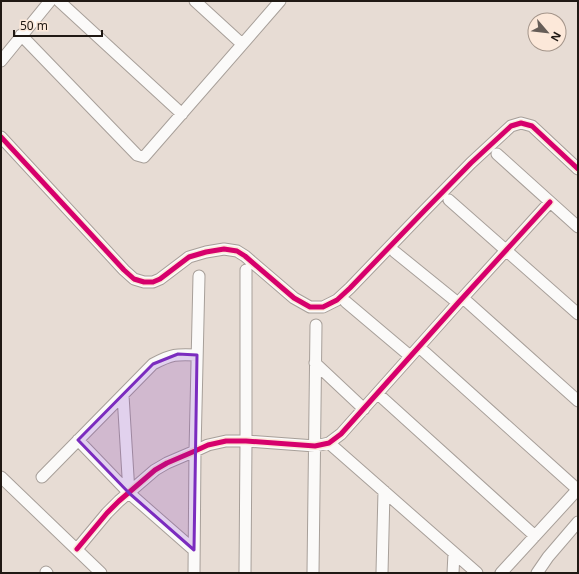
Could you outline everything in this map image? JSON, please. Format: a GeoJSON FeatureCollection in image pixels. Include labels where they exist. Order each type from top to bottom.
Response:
{"type":"FeatureCollection","features":[{"type":"Feature","properties":{"kind":"street"},"geometry":{"type":"LineString","coordinates":[[1,61],[50,1]]}},
{"type":"Feature","properties":{"kind":"street"},"geometry":{"type":"LineString","coordinates":[[59,1],[182,114]]}},
{"type":"Feature","properties":{"kind":"street"},"geometry":{"type":"LineString","coordinates":[[195,1],[242,44]]}},
{"type":"Feature","properties":{"kind":"street"},"geometry":{"type":"LineString","coordinates":[[22,35],[137,155],[144,157],[280,1]]}},
{"type":"Feature","properties":{"kind":"street"},"geometry":{"type":"LineString","coordinates":[[1,137],[134,279],[144,282],[153,282],[160,279],[189,257],[224,249],[237,251],[245,256],[294,298],[310,308],[323,307],[336,300],[350,288],[471,163],[511,126],[521,122],[532,126],[578,169]]}},
{"type":"Feature","properties":{"kind":"street"},"geometry":{"type":"LineString","coordinates":[[497,154],[578,227]]}},
{"type":"Feature","properties":{"kind":"street"},"geometry":{"type":"LineString","coordinates":[[448,200],[578,314]]}},
{"type":"Feature","properties":{"kind":"street"},"geometry":{"type":"LineString","coordinates":[[77,549],[107,513],[155,470],[167,463],[208,445],[226,441],[315,446],[329,443],[341,434],[378,394],[460,300],[550,202]]}},
{"type":"Feature","properties":{"kind":"street"},"geometry":{"type":"LineString","coordinates":[[395,252],[460,300],[578,401]]}},
{"type":"Feature","properties":{"kind":"street"},"geometry":{"type":"LineString","coordinates":[[245,573],[246,270]]}},
{"type":"Feature","properties":{"kind":"street"},"geometry":{"type":"LineString","coordinates":[[194,573],[199,276]]}},
{"type":"Feature","properties":{"kind":"street"},"geometry":{"type":"LineString","coordinates":[[346,302],[410,356]]}},
{"type":"Feature","properties":{"kind":"street"},"geometry":{"type":"LineString","coordinates":[[313,573],[316,325]]}},
{"type":"Feature","properties":{"kind":"street"},"geometry":{"type":"LineString","coordinates":[[419,346],[578,489],[500,573]]}},
{"type":"Feature","properties":{"kind":"street"},"geometry":{"type":"LineString","coordinates":[[42,477],[153,364],[167,357],[178,354],[197,355]]}},
{"type":"Feature","properties":{"kind":"street"},"geometry":{"type":"LineString","coordinates":[[316,363],[364,409]]}},
{"type":"Feature","properties":{"kind":"street"},"geometry":{"type":"LineString","coordinates":[[378,394],[535,536]]}},
{"type":"Feature","properties":{"kind":"street"},"geometry":{"type":"LineString","coordinates":[[123,395],[129,492]]}},
{"type":"Feature","properties":{"kind":"street"},"geometry":{"type":"LineString","coordinates":[[78,440],[129,492],[194,550]]}},
{"type":"Feature","properties":{"kind":"street"},"geometry":{"type":"LineString","coordinates":[[329,443],[477,573]]}},
{"type":"Feature","properties":{"kind":"street"},"geometry":{"type":"LineString","coordinates":[[1,477],[101,573]]}},
{"type":"Feature","properties":{"kind":"street"},"geometry":{"type":"LineString","coordinates":[[382,573],[384,491]]}},
{"type":"Feature","properties":{"kind":"street"},"geometry":{"type":"LineString","coordinates":[[537,573],[548,557],[578,522]]}},
{"type":"Feature","properties":{"kind":"street"},"geometry":{"type":"LineString","coordinates":[[453,573],[454,553]]}},
{"type":"Feature","properties":{"kind":"highlighted area"},"geometry":{"type":"Polygon","coordinates":[[[178,354],[197,355],[194,550],[129,493],[78,440],[153,364],[178,354]]]}},
{"type":"Feature","properties":{"kind":"cycle path"},"geometry":{"type":"LineString","coordinates":[[1,137],[134,279],[144,282],[153,282],[160,279],[189,257],[224,249],[237,251],[245,256],[294,298],[310,307],[323,307],[337,300],[471,163],[511,126],[521,123],[532,126],[578,169]]}},
{"type":"Feature","properties":{"kind":"cycle path"},"geometry":{"type":"LineString","coordinates":[[77,549],[107,513],[155,470],[167,463],[208,445],[226,441],[315,446],[329,443],[341,434],[550,202]]}}]}
